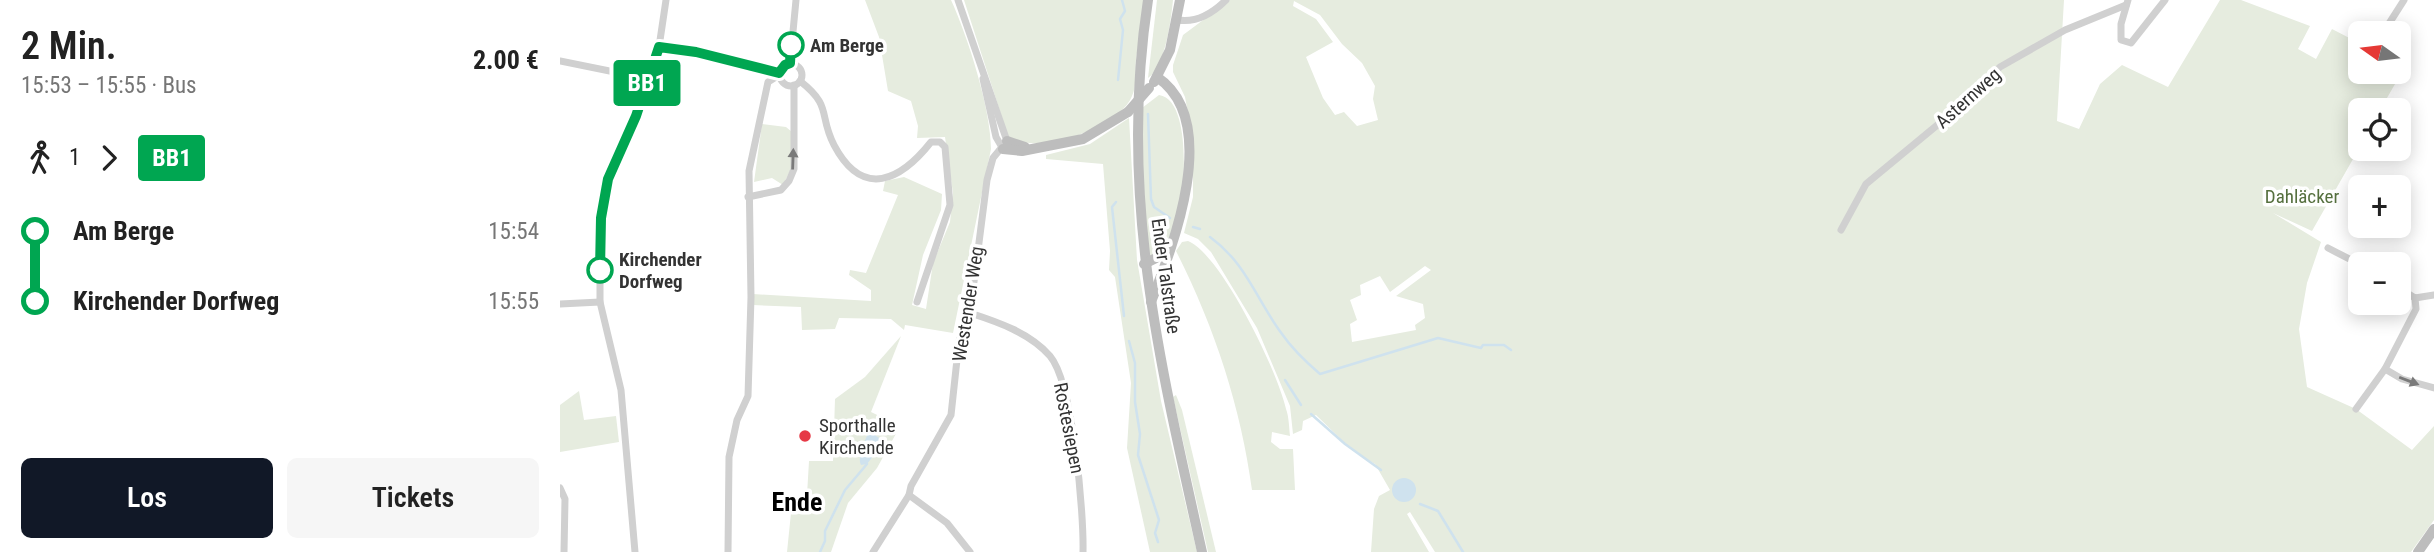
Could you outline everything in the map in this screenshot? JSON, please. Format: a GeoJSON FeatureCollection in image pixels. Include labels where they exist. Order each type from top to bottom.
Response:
{"type":"FeatureCollection","features":[{"type":"Feature","properties":{"kind":"main road","name":"Ender Talstraße"},"geometry":{"type":"LineString","coordinates":[[1148,0],[1141,61],[1136,151],[1144,264],[1202,552]]}},
{"type":"Feature","properties":{"kind":"main road"},"geometry":{"type":"LineString","coordinates":[[1005,145],[1014,152],[1083,139],[1128,111],[1157,77],[1170,50],[1180,0]]}},
{"type":"Feature","properties":{"kind":"main road"},"geometry":{"type":"LineString","coordinates":[[1150,303],[1176,237],[1186,201],[1188,167],[1186,127],[1179,99],[1157,77]]}},
{"type":"Feature","properties":{"kind":"main road"},"geometry":{"type":"LineString","coordinates":[[1144,264],[1156,258],[1176,237]]}},
{"type":"Feature","properties":{"kind":"main road"},"geometry":{"type":"LineString","coordinates":[[2418,552],[2434,529]]}},
{"type":"Feature","properties":{"kind":"street"},"geometry":{"type":"LineString","coordinates":[[635,552],[621,390],[600,302],[603,201],[617,155],[649,79],[659,47],[666,0]]}},
{"type":"Feature","properties":{"kind":"street"},"geometry":{"type":"LineString","coordinates":[[790,63],[796,0]]}},
{"type":"Feature","properties":{"kind":"street"},"geometry":{"type":"LineString","coordinates":[[958,0],[983,75],[990,118],[1005,145]]}},
{"type":"Feature","properties":{"kind":"street"},"geometry":{"type":"LineString","coordinates":[[1178,20],[1189,22],[1202,18],[1226,0]]}},
{"type":"Feature","properties":{"kind":"street"},"geometry":{"type":"LineString","coordinates":[[2127,3],[2120,34],[2122,40],[2131,43],[2165,0]]}},
{"type":"Feature","properties":{"kind":"street"},"geometry":{"type":"LineString","coordinates":[[2391,21],[2404,0]]}},
{"type":"Feature","properties":{"kind":"street","name":"Asternweg"},"geometry":{"type":"LineString","coordinates":[[1841,230],[1866,184],[1947,117],[2000,67],[2064,30],[2127,3]]}},
{"type":"Feature","properties":{"kind":"street"},"geometry":{"type":"LineString","coordinates":[[659,47],[696,52],[779,74]]}},
{"type":"Feature","properties":{"kind":"street"},"geometry":{"type":"LineString","coordinates":[[560,61],[649,79]]}},
{"type":"Feature","properties":{"kind":"street"},"geometry":{"type":"LineString","coordinates":[[728,552],[729,457],[737,420],[748,396],[751,297],[749,171],[768,82],[790,63]]}},
{"type":"Feature","properties":{"kind":"street"},"geometry":{"type":"LineString","coordinates":[[748,197],[781,190],[792,175],[800,68],[790,63]]}},
{"type":"Feature","properties":{"kind":"street"},"geometry":{"type":"LineString","coordinates":[[779,74],[783,83],[797,83],[818,95],[834,145],[859,174],[871,178],[893,178],[915,163],[931,142],[940,142],[944,147],[950,205],[917,302]]}},
{"type":"Feature","properties":{"kind":"street","name":"Westender Weg"},"geometry":{"type":"LineString","coordinates":[[873,552],[909,495],[911,486],[951,415],[959,341],[970,313],[987,180],[993,158],[1005,145]]}},
{"type":"Feature","properties":{"kind":"street"},"geometry":{"type":"LineString","coordinates":[[2328,248],[2348,258]]}},
{"type":"Feature","properties":{"kind":"street"},"geometry":{"type":"LineString","coordinates":[[2411,296],[2415,298],[2434,295]]}},
{"type":"Feature","properties":{"kind":"street"},"geometry":{"type":"LineString","coordinates":[[2356,409],[2385,369],[2416,309],[2415,298]]}},
{"type":"Feature","properties":{"kind":"street"},"geometry":{"type":"LineString","coordinates":[[560,304],[600,302]]}},
{"type":"Feature","properties":{"kind":"street","name":"Rostesiepen"},"geometry":{"type":"LineString","coordinates":[[970,313],[1028,337],[1052,358],[1077,450],[1083,552]]}},
{"type":"Feature","properties":{"kind":"street"},"geometry":{"type":"LineString","coordinates":[[2385,369],[2402,379],[2434,388]]}},
{"type":"Feature","properties":{"kind":"street"},"geometry":{"type":"LineString","coordinates":[[560,488],[565,499],[564,552]]}},
{"type":"Feature","properties":{"kind":"street"},"geometry":{"type":"LineString","coordinates":[[909,495],[947,523],[970,552]]}},
{"type":"Feature","properties":{"kind":"green space"},"geometry":{"type":"Polygon","coordinates":[[[865,0],[951,0],[977,74],[987,114],[991,149],[953,333],[905,325],[904,330],[891,319],[839,318],[835,329],[802,330],[801,307],[753,305],[753,294],[871,301],[871,290],[849,275],[850,270],[866,273],[898,195],[883,191],[885,181],[904,177],[942,194],[941,210],[923,255],[912,305],[926,309],[933,263],[950,222],[953,193],[945,137],[917,138],[918,126],[911,101],[888,91],[879,37],[865,0]]]}},
{"type":"Feature","properties":{"kind":"green space"},"geometry":{"type":"Polygon","coordinates":[[[964,0],[1145,0],[1132,96],[1124,108],[1111,119],[1076,136],[1037,143],[1021,142],[1008,136],[964,0]]]}},
{"type":"Feature","properties":{"kind":"green space"},"geometry":{"type":"Polygon","coordinates":[[[1157,0],[1173,0],[1163,54],[1148,78],[1157,0]]]}},
{"type":"Feature","properties":{"kind":"green space","name":"Dahläcker"},"geometry":{"type":"Polygon","coordinates":[[[1230,0],[2064,0],[2057,121],[2079,129],[2100,84],[2122,65],[2168,87],[2220,0],[2241,0],[2310,26],[2298,49],[2316,59],[2332,29],[2348,37],[2348,84],[2395,84],[2387,98],[2348,98],[2348,161],[2352,161],[2312,231],[2273,213],[2321,242],[2307,283],[2299,329],[2307,387],[2356,409],[2412,450],[2434,426],[2434,520],[2411,552],[1435,552],[1410,512],[1407,514],[1429,552],[1371,552],[1374,509],[1379,496],[1390,490],[1375,464],[1352,450],[1316,415],[1303,421],[1302,430],[1293,434],[1290,406],[1257,328],[1211,252],[1198,239],[1184,233],[1193,197],[1193,139],[1185,97],[1173,72],[1183,35],[1230,0]],[[1294,1],[1293,6],[1316,19],[1333,42],[1306,57],[1323,98],[1335,115],[1344,112],[1357,126],[1378,120],[1373,99],[1375,86],[1362,63],[1342,44],[1320,15],[1294,1]],[[1425,266],[1390,292],[1380,276],[1360,285],[1361,295],[1350,300],[1357,320],[1350,324],[1352,342],[1416,330],[1415,325],[1425,318],[1423,304],[1396,296],[1431,270],[1425,266]]]}},
{"type":"Feature","properties":{"kind":"green space"},"geometry":{"type":"Polygon","coordinates":[[[1159,95],[1168,99],[1180,122],[1184,153],[1183,183],[1179,209],[1170,235],[1149,260],[1141,151],[1142,108],[1159,95]]]}},
{"type":"Feature","properties":{"kind":"green space"},"geometry":{"type":"Polygon","coordinates":[[[1129,118],[1137,260],[1161,401],[1197,552],[1150,552],[1127,448],[1131,383],[1115,277],[1109,270],[1103,164],[1046,159],[1046,155],[1090,144],[1129,118]]]}},
{"type":"Feature","properties":{"kind":"green space"},"geometry":{"type":"Polygon","coordinates":[[[762,124],[786,127],[792,132],[791,169],[783,185],[772,178],[754,182],[762,124]]]}},
{"type":"Feature","properties":{"kind":"green space"},"geometry":{"type":"Polygon","coordinates":[[[1188,241],[1201,250],[1231,290],[1272,369],[1287,412],[1290,436],[1272,432],[1271,442],[1280,449],[1293,449],[1295,490],[1252,490],[1241,428],[1224,368],[1202,308],[1176,251],[1182,242],[1188,241]]]}},
{"type":"Feature","properties":{"kind":"green space"},"geometry":{"type":"Polygon","coordinates":[[[901,336],[871,412],[896,424],[893,430],[898,430],[877,468],[848,503],[831,552],[787,552],[791,513],[806,512],[809,461],[833,461],[835,399],[865,377],[901,336]]]}},
{"type":"Feature","properties":{"kind":"green space"},"geometry":{"type":"Polygon","coordinates":[[[579,391],[584,420],[616,416],[619,442],[560,452],[560,405],[579,391]]]}},
{"type":"Feature","properties":{"kind":"green space"},"geometry":{"type":"Polygon","coordinates":[[[1176,395],[1182,410],[1216,552],[1208,552],[1173,397],[1176,395]]]}},
{"type":"Feature","properties":{"kind":"water"},"geometry":{"type":"Polygon","coordinates":[[[872,433],[879,438],[880,447],[867,464],[861,465],[863,445],[868,434],[872,433]]]}},
{"type":"Feature","properties":{"kind":"water"},"geometry":{"type":"Polygon","coordinates":[[[1404,478],[1413,481],[1416,490],[1413,499],[1404,502],[1395,499],[1392,490],[1395,481],[1404,478]]]}},
{"type":"Feature","properties":{"kind":"waterway"},"geometry":{"type":"LineString","coordinates":[[1118,80],[1123,30],[1120,19],[1125,11],[1122,0]]}},
{"type":"Feature","properties":{"kind":"waterway"},"geometry":{"type":"LineString","coordinates":[[1148,114],[1151,199],[1154,207],[1170,218]]}},
{"type":"Feature","properties":{"kind":"waterway"},"geometry":{"type":"LineString","coordinates":[[1116,202],[1112,207],[1124,316]]}},
{"type":"Feature","properties":{"kind":"waterway"},"geometry":{"type":"LineString","coordinates":[[1193,227],[1200,229]]}},
{"type":"Feature","properties":{"kind":"waterway"},"geometry":{"type":"LineString","coordinates":[[1210,237],[1223,247],[1242,270],[1291,345],[1320,374],[1438,338],[1481,348],[1483,345],[1504,345],[1511,350]]}},
{"type":"Feature","properties":{"kind":"waterway"},"geometry":{"type":"LineString","coordinates":[[1129,341],[1135,363],[1135,402],[1140,434],[1138,455],[1159,520],[1155,533],[1158,542]]}},
{"type":"Feature","properties":{"kind":"waterway"},"geometry":{"type":"LineString","coordinates":[[1285,380],[1301,405]]}},
{"type":"Feature","properties":{"kind":"waterway"},"geometry":{"type":"LineString","coordinates":[[1311,414],[1345,444],[1381,470]]}},
{"type":"Feature","properties":{"kind":"waterway"},"geometry":{"type":"LineString","coordinates":[[820,552],[825,541],[825,531],[845,490],[867,464]]}},
{"type":"Feature","properties":{"kind":"waterway"},"geometry":{"type":"LineString","coordinates":[[1420,504],[1438,511],[1463,552]]}},
{"type":"Feature","properties":{"kind":"bus line","name":"BB1"},"geometry":{"type":"LineString","coordinates":[[600,270],[601,218],[608,179],[636,116],[659,47],[715,56],[779,73],[790,63],[791,45]]}},
{"type":"Feature","properties":{"kind":"place","name":"Am Berge"},"geometry":{"type":"Point","coordinates":[791,45]}},
{"type":"Feature","properties":{"kind":"place","name":"Kirchender Dorfweg"},"geometry":{"type":"Point","coordinates":[600,270]}},
{"type":"Feature","properties":{"kind":"place","name":"Sporthalle Kirchende"},"geometry":{"type":"Point","coordinates":[805,436]}},
{"type":"Feature","properties":{"kind":"district","name":"Ende"},"geometry":{"type":"Point","coordinates":[797,502]}}]}
